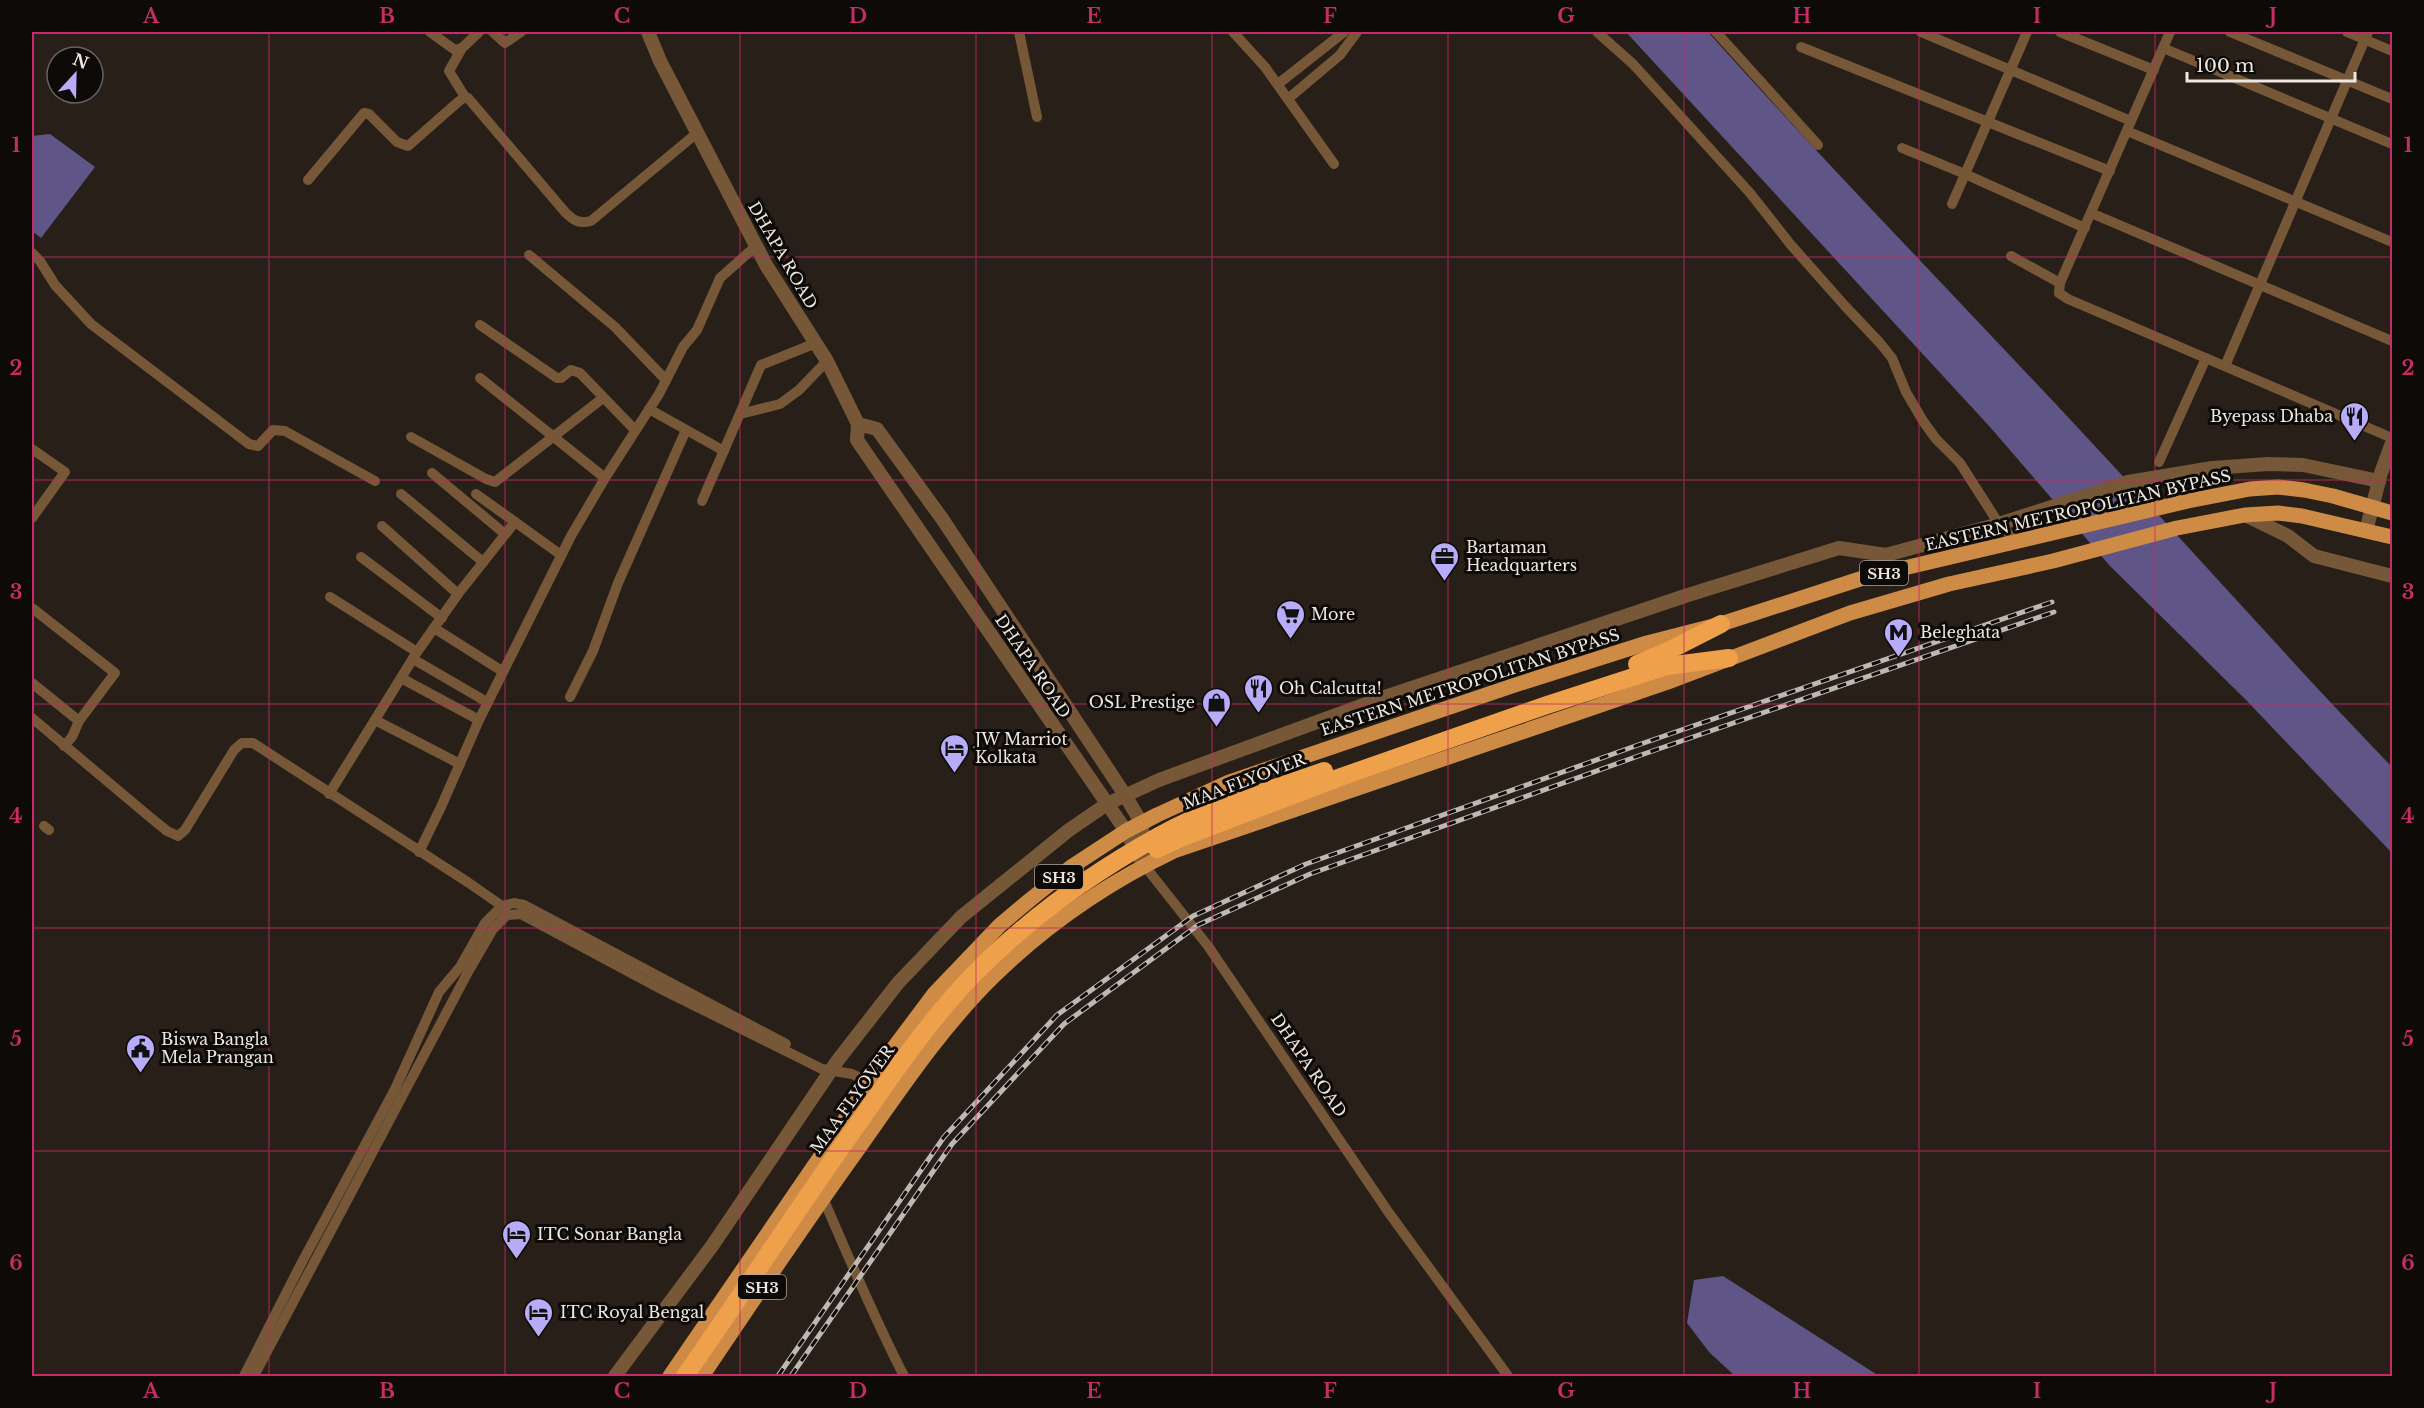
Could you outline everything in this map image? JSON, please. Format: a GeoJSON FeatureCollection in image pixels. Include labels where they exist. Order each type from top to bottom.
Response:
{"type":"FeatureCollection","features":[{"type":"Feature","properties":{"kind":"highway","name":"MAA FLYOVER"},"geometry":{"type":"LineString","coordinates":[[693,1377],[826,1181],[926,1044],[1007,953],[1081,896],[1157,849],[1331,774],[1635,665],[1720,624]]}},
{"type":"Feature","properties":{"kind":"highway","name":"MAA FLYOVER"},"geometry":{"type":"LineString","coordinates":[[685,1377],[886,1083],[950,1001],[1003,946],[1072,890],[1161,835],[1213,810],[1667,666],[1729,658]]}},
{"type":"Feature","properties":{"kind":"main road","name":"EASTERN METROPOLITAN BYPASS"},"geometry":{"type":"LineString","coordinates":[[670,1377],[917,1013],[1000,924],[1071,867],[1126,831],[1185,801],[1240,778],[1548,674],[1647,643],[1720,624],[1866,577],[2206,497],[2250,489],[2292,488],[2333,496],[2392,513]]}},
{"type":"Feature","properties":{"kind":"main road","name":"SH3"},"geometry":{"type":"LineString","coordinates":[[702,1377],[823,1198],[929,1050],[992,978],[1063,916],[1102,889],[1144,865],[1174,851],[1668,682],[1790,634],[1889,600],[2053,561],[2177,528],[2246,515],[2278,513],[2302,516],[2392,537]]}},
{"type":"Feature","properties":{"kind":"street"},"geometry":{"type":"LineString","coordinates":[[430,32],[455,50],[462,48]]}},
{"type":"Feature","properties":{"kind":"street"},"geometry":{"type":"LineString","coordinates":[[479,32],[462,48],[449,71],[465,97],[473,101],[573,220],[583,223],[591,221],[698,133]]}},
{"type":"Feature","properties":{"kind":"street"},"geometry":{"type":"LineString","coordinates":[[493,32],[505,43],[521,32]]}},
{"type":"Feature","properties":{"kind":"street","name":"DHAPA ROAD"},"geometry":{"type":"LineString","coordinates":[[648,32],[756,246],[827,361],[858,424],[857,441],[1126,831],[1144,865],[1208,946],[1389,1213],[1508,1377]]}},
{"type":"Feature","properties":{"kind":"street"},"geometry":{"type":"LineString","coordinates":[[1019,32],[1037,117]]}},
{"type":"Feature","properties":{"kind":"street"},"geometry":{"type":"LineString","coordinates":[[1233,32],[1289,98],[1334,164]]}},
{"type":"Feature","properties":{"kind":"street"},"geometry":{"type":"LineString","coordinates":[[1278,84],[1344,32]]}},
{"type":"Feature","properties":{"kind":"street"},"geometry":{"type":"LineString","coordinates":[[1289,98],[1340,55],[1357,32]]}},
{"type":"Feature","properties":{"kind":"street"},"geometry":{"type":"LineString","coordinates":[[1597,32],[1620,50],[1750,193],[1791,245],[1880,343],[1892,358],[1906,392],[1923,421],[1936,439],[1960,463],[1999,524],[2017,542]]}},
{"type":"Feature","properties":{"kind":"street"},"geometry":{"type":"LineString","coordinates":[[1716,32],[1818,145]]}},
{"type":"Feature","properties":{"kind":"street"},"geometry":{"type":"LineString","coordinates":[[1921,32],[2295,201],[2392,242]]}},
{"type":"Feature","properties":{"kind":"street"},"geometry":{"type":"LineString","coordinates":[[1952,204],[2027,32]]}},
{"type":"Feature","properties":{"kind":"street"},"geometry":{"type":"LineString","coordinates":[[2060,32],[2154,70]]}},
{"type":"Feature","properties":{"kind":"street"},"geometry":{"type":"LineString","coordinates":[[2170,32],[2060,283],[2059,292],[2068,300],[2392,438]]}},
{"type":"Feature","properties":{"kind":"street"},"geometry":{"type":"LineString","coordinates":[[2230,32],[2392,99]]}},
{"type":"Feature","properties":{"kind":"street"},"geometry":{"type":"LineString","coordinates":[[2347,32],[2366,35],[2392,51]]}},
{"type":"Feature","properties":{"kind":"street"},"geometry":{"type":"LineString","coordinates":[[2225,366],[2366,35]]}},
{"type":"Feature","properties":{"kind":"street"},"geometry":{"type":"LineString","coordinates":[[1801,47],[2110,171]]}},
{"type":"Feature","properties":{"kind":"street"},"geometry":{"type":"LineString","coordinates":[[2163,48],[2392,144]]}},
{"type":"Feature","properties":{"kind":"street"},"geometry":{"type":"LineString","coordinates":[[308,180],[364,113],[369,114],[397,142],[408,146],[465,97]]}},
{"type":"Feature","properties":{"kind":"street"},"geometry":{"type":"LineString","coordinates":[[1902,148],[2085,228]]}},
{"type":"Feature","properties":{"kind":"street"},"geometry":{"type":"LineString","coordinates":[[2091,213],[2392,341]]}},
{"type":"Feature","properties":{"kind":"street"},"geometry":{"type":"LineString","coordinates":[[419,852],[487,702],[561,555],[605,478],[649,409],[683,347],[704,317],[720,278],[756,246]]}},
{"type":"Feature","properties":{"kind":"street"},"geometry":{"type":"LineString","coordinates":[[32,252],[54,285],[92,324],[249,444],[258,446],[273,430],[285,432],[375,481]]}},
{"type":"Feature","properties":{"kind":"street"},"geometry":{"type":"LineString","coordinates":[[529,255],[615,327],[666,380]]}},
{"type":"Feature","properties":{"kind":"street"},"geometry":{"type":"LineString","coordinates":[[2010,256],[2060,283]]}},
{"type":"Feature","properties":{"kind":"street"},"geometry":{"type":"LineString","coordinates":[[480,325],[557,378],[561,378],[571,370],[580,373],[635,430]]}},
{"type":"Feature","properties":{"kind":"street"},"geometry":{"type":"LineString","coordinates":[[702,501],[761,365],[816,343]]}},
{"type":"Feature","properties":{"kind":"street"},"geometry":{"type":"LineString","coordinates":[[2159,462],[2206,358]]}},
{"type":"Feature","properties":{"kind":"street"},"geometry":{"type":"LineString","coordinates":[[740,414],[780,404],[799,390],[827,361]]}},
{"type":"Feature","properties":{"kind":"street"},"geometry":{"type":"LineString","coordinates":[[480,378],[605,478]]}},
{"type":"Feature","properties":{"kind":"street"},"geometry":{"type":"LineString","coordinates":[[411,437],[495,482],[603,398]]}},
{"type":"Feature","properties":{"kind":"street"},"geometry":{"type":"LineString","coordinates":[[649,409],[724,451]]}},
{"type":"Feature","properties":{"kind":"street"},"geometry":{"type":"LineString","coordinates":[[858,424],[877,429],[943,520],[1125,795],[1142,824],[1144,865]]}},
{"type":"Feature","properties":{"kind":"street"},"geometry":{"type":"LineString","coordinates":[[570,697],[593,651],[618,583],[686,430]]}},
{"type":"Feature","properties":{"kind":"street"},"geometry":{"type":"LineString","coordinates":[[2366,531],[2392,443]]}},
{"type":"Feature","properties":{"kind":"street"},"geometry":{"type":"LineString","coordinates":[[32,449],[65,472],[32,518]]}},
{"type":"Feature","properties":{"kind":"street"},"geometry":{"type":"LineString","coordinates":[[615,1377],[712,1246],[831,1070],[898,983],[961,916],[1069,830],[1107,804],[1159,780],[1385,697],[1839,548],[1886,555],[1999,524],[2128,482],[2212,468],[2268,464],[2303,465],[2379,481]]}},
{"type":"Feature","properties":{"kind":"street"},"geometry":{"type":"LineString","coordinates":[[432,473],[505,534]]}},
{"type":"Feature","properties":{"kind":"street"},"geometry":{"type":"LineString","coordinates":[[401,494],[483,562]]}},
{"type":"Feature","properties":{"kind":"street"},"geometry":{"type":"LineString","coordinates":[[476,494],[561,555]]}},
{"type":"Feature","properties":{"kind":"street"},"geometry":{"type":"LineString","coordinates":[[2246,515],[2288,536],[2314,556],[2392,576]]}},
{"type":"Feature","properties":{"kind":"street"},"geometry":{"type":"LineString","coordinates":[[329,794],[434,628],[515,522]]}},
{"type":"Feature","properties":{"kind":"street"},"geometry":{"type":"LineString","coordinates":[[382,526],[458,594]]}},
{"type":"Feature","properties":{"kind":"street"},"geometry":{"type":"LineString","coordinates":[[361,557],[442,618]]}},
{"type":"Feature","properties":{"kind":"street"},"geometry":{"type":"LineString","coordinates":[[330,597],[487,702]]}},
{"type":"Feature","properties":{"kind":"street"},"geometry":{"type":"LineString","coordinates":[[32,608],[115,673],[77,725],[65,731],[61,743]]}},
{"type":"Feature","properties":{"kind":"street"},"geometry":{"type":"LineString","coordinates":[[434,628],[502,671]]}},
{"type":"Feature","properties":{"kind":"street"},"geometry":{"type":"LineString","coordinates":[[401,678],[479,720]]}},
{"type":"Feature","properties":{"kind":"street"},"geometry":{"type":"LineString","coordinates":[[32,683],[77,725]]}},
{"type":"Feature","properties":{"kind":"street"},"geometry":{"type":"LineString","coordinates":[[32,718],[167,831],[178,836],[185,830],[234,750],[242,743],[253,743],[505,911]]}},
{"type":"Feature","properties":{"kind":"street"},"geometry":{"type":"LineString","coordinates":[[375,720],[460,764]]}},
{"type":"Feature","properties":{"kind":"street"},"geometry":{"type":"LineString","coordinates":[[244,1377],[301,1264],[395,1089],[439,992],[460,967],[485,923],[514,903],[538,912],[826,1064],[831,1070],[852,1074],[869,1082]]}},
{"type":"Feature","properties":{"kind":"street"},"geometry":{"type":"LineString","coordinates":[[254,1377],[468,972],[505,911]]}},
{"type":"Feature","properties":{"kind":"street"},"geometry":{"type":"LineString","coordinates":[[823,1198],[847,1250],[873,1316],[904,1377]]}},
{"type":"Feature","properties":{"kind":"shaded area"},"geometry":{"type":"Polygon","coordinates":[[[1626,32],[1708,32],[2080,430],[2392,767],[2392,853],[2246,700],[2110,566],[1990,427],[1626,32]]]}},
{"type":"Feature","properties":{"kind":"shaded area"},"geometry":{"type":"Polygon","coordinates":[[[50,134],[95,167],[41,238],[32,231],[32,136],[50,134]]]}},
{"type":"Feature","properties":{"kind":"shaded area"},"geometry":{"type":"Polygon","coordinates":[[[1723,1276],[1880,1376],[1735,1376],[1709,1352],[1687,1323],[1694,1280],[1723,1276]]]}},
{"type":"Feature","properties":{"kind":"railway"},"geometry":{"type":"LineString","coordinates":[[778,1376],[944,1137],[1057,1015],[1193,916],[1306,864],[1638,745],[2052,602]]}},
{"type":"Feature","properties":{"kind":"railway"},"geometry":{"type":"LineString","coordinates":[[791,1376],[952,1144],[1064,1024],[1198,925],[1310,874],[1641,755],[2054,612]]}},
{"type":"Feature","properties":{"kind":"place","name":"Byepass Dhaba"},"geometry":{"type":"Point","coordinates":[2354,442]}},
{"type":"Feature","properties":{"kind":"place","name":"Bartaman Headquarters"},"geometry":{"type":"Point","coordinates":[1445,582]}},
{"type":"Feature","properties":{"kind":"place","name":"More"},"geometry":{"type":"Point","coordinates":[1290,640]}},
{"type":"Feature","properties":{"kind":"place","name":"Beleghata"},"geometry":{"type":"Point","coordinates":[1899,658]}},
{"type":"Feature","properties":{"kind":"place","name":"Oh Calcutta!"},"geometry":{"type":"Point","coordinates":[1258,714]}},
{"type":"Feature","properties":{"kind":"place","name":"OSL Prestige"},"geometry":{"type":"Point","coordinates":[1216,728]}},
{"type":"Feature","properties":{"kind":"place","name":"JW Marriot Kolkata"},"geometry":{"type":"Point","coordinates":[954,774]}},
{"type":"Feature","properties":{"kind":"place","name":"Biswa Bangla Mela Prangan"},"geometry":{"type":"Point","coordinates":[140,1074]}},
{"type":"Feature","properties":{"kind":"place","name":"ITC Sonar Bangla"},"geometry":{"type":"Point","coordinates":[516,1260]}},
{"type":"Feature","properties":{"kind":"place","name":"ITC Royal Bengal"},"geometry":{"type":"Point","coordinates":[539,1338]}}]}
